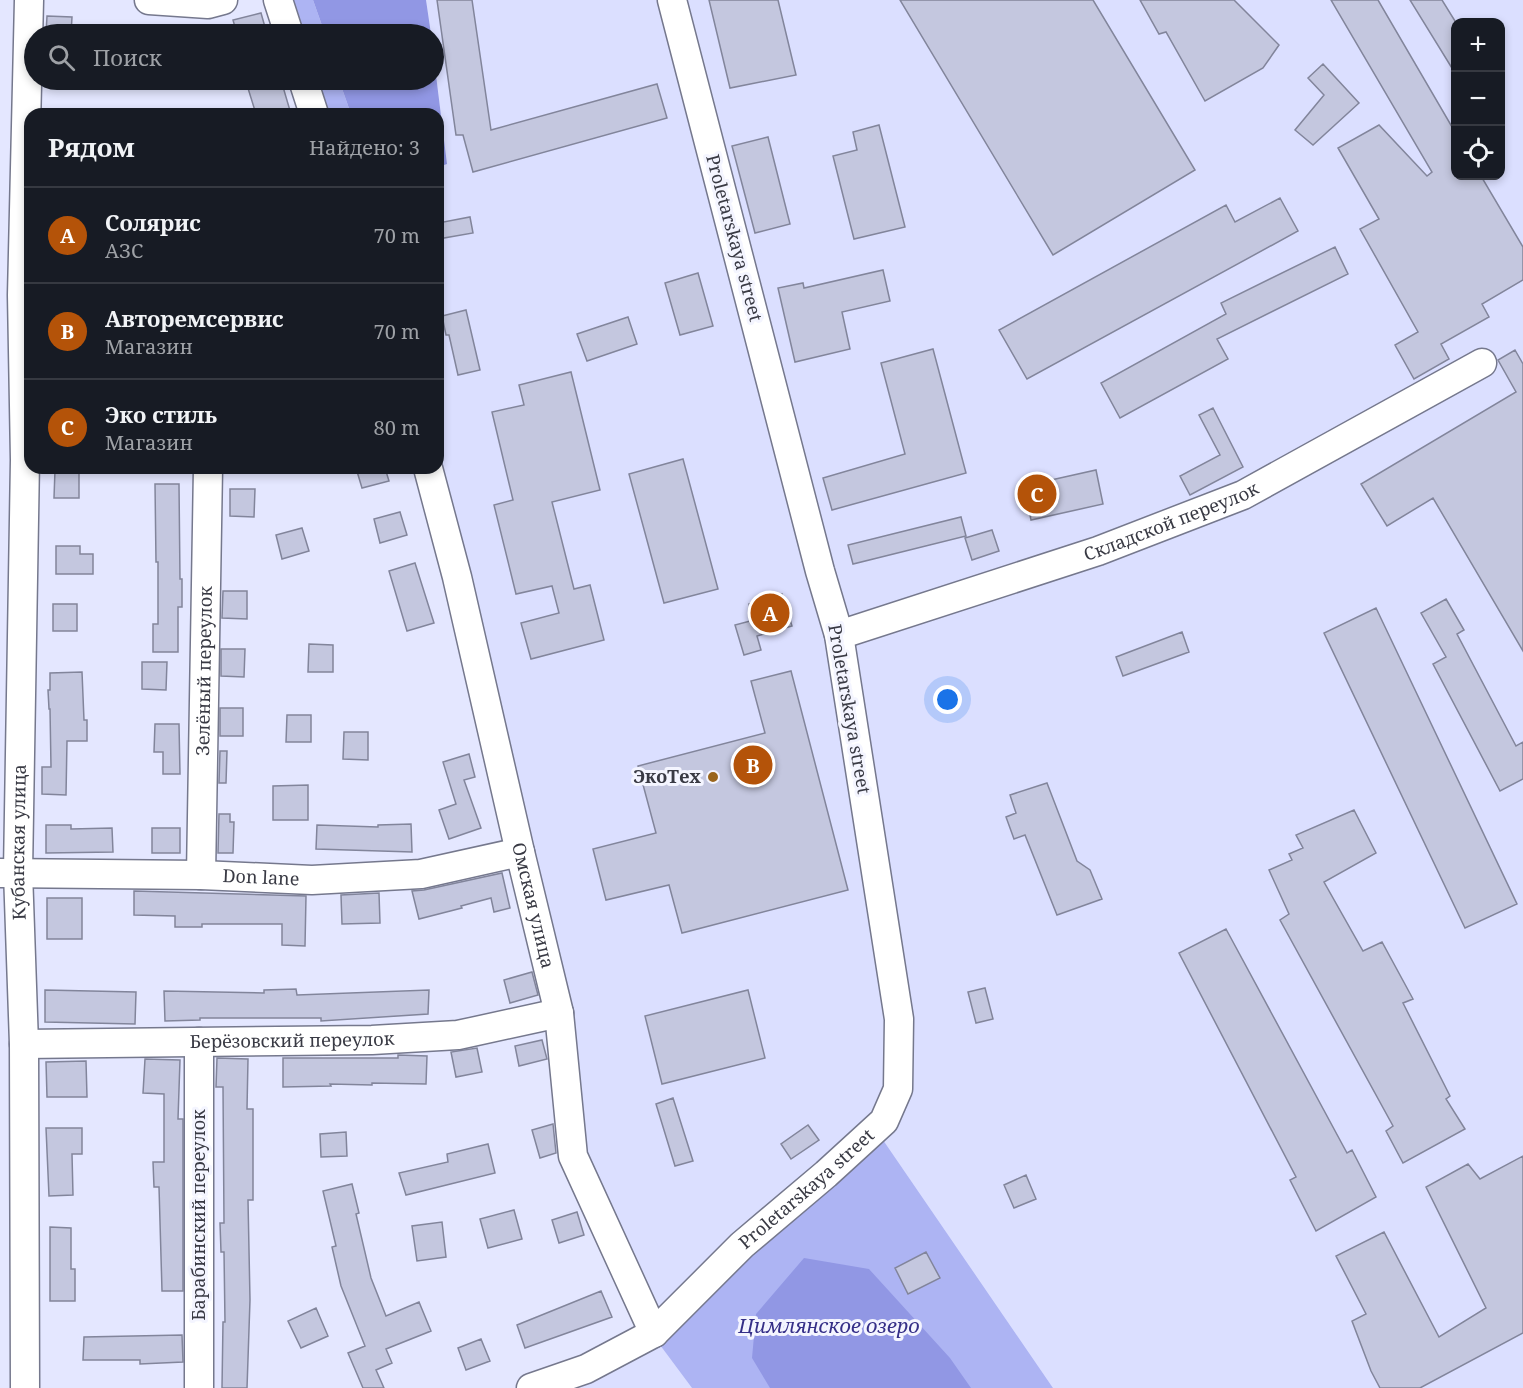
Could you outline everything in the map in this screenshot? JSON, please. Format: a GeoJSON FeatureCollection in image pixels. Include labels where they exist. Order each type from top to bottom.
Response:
{"type":"FeatureCollection","features":[{"type":"Feature","properties":{"kind":"street","name":"Кубанская улица"},"geometry":{"type":"LineString","coordinates":[[28,24],[29,0]]}},
{"type":"Feature","properties":{"kind":"street"},"geometry":{"type":"LineString","coordinates":[[148,0],[208,4],[222,0]]}},
{"type":"Feature","properties":{"kind":"street"},"geometry":{"type":"LineString","coordinates":[[278,0],[286,24]]}},
{"type":"Feature","properties":{"kind":"street","name":"Proletarskaya street"},"geometry":{"type":"LineString","coordinates":[[531,1388],[586,1369],[654,1333],[742,1245],[884,1121],[898,1089],[898,1019],[839,635],[820,570],[672,0]]}},
{"type":"Feature","properties":{"kind":"street","name":"Кубанская улица"},"geometry":{"type":"LineString","coordinates":[[25,90],[25,108]]}},
{"type":"Feature","properties":{"kind":"street"},"geometry":{"type":"LineString","coordinates":[[306,90],[312,108]]}},
{"type":"Feature","properties":{"kind":"street","name":"Кубанская улица"},"geometry":{"type":"LineString","coordinates":[[24,123],[17,295],[24,439]]}},
{"type":"Feature","properties":{"kind":"street","name":"Складской переулок"},"geometry":{"type":"LineString","coordinates":[[839,635],[1098,551],[1243,495],[1482,363]]}},
{"type":"Feature","properties":{"kind":"street","name":"Кубанская улица"},"geometry":{"type":"LineString","coordinates":[[24,474],[9,873],[24,1044],[25,1388]]}},
{"type":"Feature","properties":{"kind":"street","name":"Зелёный переулок"},"geometry":{"type":"LineString","coordinates":[[201,875],[208,474]]}},
{"type":"Feature","properties":{"kind":"street","name":"Омская улица"},"geometry":{"type":"LineString","coordinates":[[430,474],[457,577],[559,1013],[573,1156],[654,1333]]}},
{"type":"Feature","properties":{"kind":"street","name":"Don lane"},"geometry":{"type":"LineString","coordinates":[[9,873],[201,875],[312,880],[422,874],[520,852]]}},
{"type":"Feature","properties":{"kind":"street","name":"Берёзовский переулок"},"geometry":{"type":"LineString","coordinates":[[24,1044],[372,1040],[458,1035],[559,1013]]}},
{"type":"Feature","properties":{"kind":"street","name":"Барабинский переулок"},"geometry":{"type":"LineString","coordinates":[[199,1388],[200,1042]]}},
{"type":"Feature","properties":{"kind":"shaded area"},"geometry":{"type":"Polygon","coordinates":[[[287,0],[313,0],[321,24],[295,24],[287,0]]]}},
{"type":"Feature","properties":{"kind":"shaded area"},"geometry":{"type":"Polygon","coordinates":[[[426,0],[661,0],[832,641],[888,1021],[885,1087],[872,1113],[656,1313],[580,1148],[440,474],[444,474],[444,164],[447,163],[444,108],[440,108],[438,90],[444,90],[444,24],[430,24],[426,0]]]}},
{"type":"Feature","properties":{"kind":"shaded area"},"geometry":{"type":"Polygon","coordinates":[[[685,0],[1523,0],[1523,1388],[1053,1388],[883,1140],[909,1016],[685,0]]]}},
{"type":"Feature","properties":{"kind":"shaded area"},"geometry":{"type":"Polygon","coordinates":[[[316,90],[343,90],[349,108],[322,108],[316,90]]]}},
{"type":"Feature","properties":{"kind":"shaded area"},"geometry":{"type":"Polygon","coordinates":[[[883,1140],[1053,1388],[692,1388],[660,1345],[750,1253],[883,1140]]]}},
{"type":"Feature","properties":{"kind":"shaded area"},"geometry":{"type":"Polygon","coordinates":[[[660,1345],[692,1388],[567,1388],[660,1345]]]}},
{"type":"Feature","properties":{"kind":"water"},"geometry":{"type":"Polygon","coordinates":[[[313,0],[426,0],[430,24],[321,24],[313,0]]]}},
{"type":"Feature","properties":{"kind":"water"},"geometry":{"type":"Polygon","coordinates":[[[343,90],[438,90],[440,108],[349,108],[343,90]]]}},
{"type":"Feature","properties":{"kind":"water"},"geometry":{"type":"Polygon","coordinates":[[[444,140],[447,164],[444,165],[444,140]]]}},
{"type":"Feature","properties":{"kind":"water","name":"Цимлянское озеро"},"geometry":{"type":"Polygon","coordinates":[[[804,1258],[869,1269],[950,1358],[971,1388],[770,1388],[752,1358],[756,1314],[804,1258]]]}},
{"type":"Feature","properties":{"kind":"building"},"geometry":{"type":"Polygon","coordinates":[[[437,0],[472,0],[491,130],[657,84],[667,118],[473,172],[463,135],[456,135],[444,50],[444,24],[440,24],[437,0]]]}},
{"type":"Feature","properties":{"kind":"building"},"geometry":{"type":"Polygon","coordinates":[[[709,0],[778,0],[796,75],[730,88],[709,0]]]}},
{"type":"Feature","properties":{"kind":"building"},"geometry":{"type":"Polygon","coordinates":[[[900,0],[1093,0],[1195,170],[1053,255],[900,0]]]}},
{"type":"Feature","properties":{"kind":"building"},"geometry":{"type":"Polygon","coordinates":[[[1140,0],[1234,0],[1279,45],[1263,68],[1205,101],[1166,32],[1159,34],[1140,0]]]}},
{"type":"Feature","properties":{"kind":"building"},"geometry":{"type":"Polygon","coordinates":[[[1331,0],[1378,0],[1451,125],[1451,180],[1483,180],[1523,247],[1523,280],[1482,304],[1489,317],[1441,344],[1449,359],[1414,379],[1395,345],[1418,332],[1360,229],[1379,219],[1338,148],[1379,125],[1427,176],[1432,172],[1331,0]]]}},
{"type":"Feature","properties":{"kind":"building"},"geometry":{"type":"Polygon","coordinates":[[[1410,0],[1442,0],[1453,18],[1451,18],[1451,67],[1410,0]]]}},
{"type":"Feature","properties":{"kind":"building"},"geometry":{"type":"Polygon","coordinates":[[[261,13],[264,24],[234,24],[233,20],[261,13]]]}},
{"type":"Feature","properties":{"kind":"building"},"geometry":{"type":"Polygon","coordinates":[[[47,16],[72,17],[72,24],[47,24],[47,16]]]}},
{"type":"Feature","properties":{"kind":"building"},"geometry":{"type":"Polygon","coordinates":[[[1323,64],[1359,103],[1313,145],[1295,130],[1324,95],[1308,78],[1323,64]]]}},
{"type":"Feature","properties":{"kind":"building"},"geometry":{"type":"Polygon","coordinates":[[[249,90],[284,90],[289,108],[254,108],[249,90]]]}},
{"type":"Feature","properties":{"kind":"building"},"geometry":{"type":"Polygon","coordinates":[[[879,125],[905,227],[854,239],[833,156],[857,150],[853,132],[879,125]]]}},
{"type":"Feature","properties":{"kind":"building"},"geometry":{"type":"Polygon","coordinates":[[[768,137],[790,224],[755,233],[732,146],[768,137]]]}},
{"type":"Feature","properties":{"kind":"building"},"geometry":{"type":"Polygon","coordinates":[[[1280,198],[1298,231],[1027,379],[999,330],[1226,205],[1235,222],[1280,198]]]}},
{"type":"Feature","properties":{"kind":"building"},"geometry":{"type":"Polygon","coordinates":[[[470,217],[473,233],[444,238],[444,222],[470,217]]]}},
{"type":"Feature","properties":{"kind":"building"},"geometry":{"type":"Polygon","coordinates":[[[1335,247],[1348,274],[1217,339],[1228,359],[1120,418],[1101,383],[1226,314],[1221,303],[1335,247]]]}},
{"type":"Feature","properties":{"kind":"building"},"geometry":{"type":"Polygon","coordinates":[[[883,270],[890,301],[842,312],[850,349],[795,362],[778,288],[803,283],[804,288],[883,270]]]}},
{"type":"Feature","properties":{"kind":"building"},"geometry":{"type":"Polygon","coordinates":[[[698,273],[713,326],[680,335],[665,283],[698,273]]]}},
{"type":"Feature","properties":{"kind":"building"},"geometry":{"type":"Polygon","coordinates":[[[466,310],[480,370],[458,375],[449,335],[446,335],[444,316],[466,310]]]}},
{"type":"Feature","properties":{"kind":"building"},"geometry":{"type":"Polygon","coordinates":[[[628,317],[637,344],[587,361],[577,334],[628,317]]]}},
{"type":"Feature","properties":{"kind":"building"},"geometry":{"type":"Polygon","coordinates":[[[933,349],[966,473],[832,510],[823,478],[905,454],[881,363],[933,349]]]}},
{"type":"Feature","properties":{"kind":"building"},"geometry":{"type":"Polygon","coordinates":[[[1515,350],[1523,364],[1523,651],[1433,498],[1387,526],[1361,484],[1516,392],[1498,360],[1515,350]]]}},
{"type":"Feature","properties":{"kind":"building"},"geometry":{"type":"Polygon","coordinates":[[[571,372],[600,490],[552,502],[574,589],[590,585],[604,640],[531,659],[521,623],[559,613],[552,586],[516,594],[494,505],[513,500],[492,412],[524,405],[519,385],[571,372]]]}},
{"type":"Feature","properties":{"kind":"building"},"geometry":{"type":"Polygon","coordinates":[[[1213,408],[1243,467],[1190,495],[1180,476],[1220,455],[1199,415],[1213,408]]]}},
{"type":"Feature","properties":{"kind":"building"},"geometry":{"type":"Polygon","coordinates":[[[683,459],[718,589],[664,603],[629,474],[683,459]]]}},
{"type":"Feature","properties":{"kind":"building"},"geometry":{"type":"Polygon","coordinates":[[[1096,470],[1103,504],[1031,520],[1024,486],[1096,470]]]}},
{"type":"Feature","properties":{"kind":"building"},"geometry":{"type":"Polygon","coordinates":[[[55,474],[79,474],[79,498],[54,498],[55,474]]]}},
{"type":"Feature","properties":{"kind":"building"},"geometry":{"type":"Polygon","coordinates":[[[358,474],[387,474],[389,481],[362,488],[358,474]]]}},
{"type":"Feature","properties":{"kind":"building"},"geometry":{"type":"Polygon","coordinates":[[[155,484],[179,484],[182,607],[178,607],[178,652],[153,652],[153,624],[158,624],[155,484]]]}},
{"type":"Feature","properties":{"kind":"building"},"geometry":{"type":"Polygon","coordinates":[[[230,489],[255,489],[254,517],[230,516],[230,489]]]}},
{"type":"Feature","properties":{"kind":"building"},"geometry":{"type":"Polygon","coordinates":[[[400,512],[407,535],[380,543],[374,519],[400,512]]]}},
{"type":"Feature","properties":{"kind":"building"},"geometry":{"type":"Polygon","coordinates":[[[961,517],[966,536],[853,564],[848,545],[961,517]]]}},
{"type":"Feature","properties":{"kind":"building"},"geometry":{"type":"Polygon","coordinates":[[[302,528],[309,551],[282,559],[276,535],[302,528]]]}},
{"type":"Feature","properties":{"kind":"building"},"geometry":{"type":"Polygon","coordinates":[[[992,530],[999,551],[972,560],[965,538],[992,530]]]}},
{"type":"Feature","properties":{"kind":"building"},"geometry":{"type":"Polygon","coordinates":[[[56,546],[80,546],[80,554],[93,554],[93,574],[56,574],[56,546]]]}},
{"type":"Feature","properties":{"kind":"building"},"geometry":{"type":"Polygon","coordinates":[[[415,563],[434,623],[407,631],[389,571],[415,563]]]}},
{"type":"Feature","properties":{"kind":"building"},"geometry":{"type":"Polygon","coordinates":[[[223,591],[247,591],[247,619],[222,618],[223,591]]]}},
{"type":"Feature","properties":{"kind":"building"},"geometry":{"type":"Polygon","coordinates":[[[782,594],[792,626],[757,636],[761,650],[744,655],[735,625],[754,620],[749,604],[782,594]]]}},
{"type":"Feature","properties":{"kind":"building"},"geometry":{"type":"Polygon","coordinates":[[[1446,599],[1464,630],[1457,634],[1516,746],[1523,742],[1523,779],[1500,791],[1433,664],[1446,657],[1421,613],[1446,599]]]}},
{"type":"Feature","properties":{"kind":"building"},"geometry":{"type":"Polygon","coordinates":[[[53,604],[77,604],[77,631],[53,631],[53,604]]]}},
{"type":"Feature","properties":{"kind":"building"},"geometry":{"type":"Polygon","coordinates":[[[1376,608],[1517,904],[1465,928],[1324,633],[1376,608]]]}},
{"type":"Feature","properties":{"kind":"building"},"geometry":{"type":"Polygon","coordinates":[[[1182,632],[1189,652],[1123,676],[1116,657],[1182,632]]]}},
{"type":"Feature","properties":{"kind":"building"},"geometry":{"type":"Polygon","coordinates":[[[309,644],[333,645],[333,672],[308,672],[309,644]]]}},
{"type":"Feature","properties":{"kind":"building"},"geometry":{"type":"Polygon","coordinates":[[[221,649],[245,649],[244,677],[221,676],[221,649]]]}},
{"type":"Feature","properties":{"kind":"building"},"geometry":{"type":"Polygon","coordinates":[[[142,662],[167,662],[166,690],[142,689],[142,662]]]}},
{"type":"Feature","properties":{"kind":"building"},"geometry":{"type":"Polygon","coordinates":[[[791,671],[848,890],[682,933],[669,885],[606,900],[593,849],[656,833],[638,766],[765,733],[751,681],[791,671]]]}},
{"type":"Feature","properties":{"kind":"building"},"geometry":{"type":"Polygon","coordinates":[[[82,672],[87,741],[67,741],[66,795],[42,794],[42,767],[51,767],[48,690],[50,690],[50,673],[82,672]]]}},
{"type":"Feature","properties":{"kind":"building"},"geometry":{"type":"Polygon","coordinates":[[[220,708],[243,708],[243,736],[220,736],[220,708]]]}},
{"type":"Feature","properties":{"kind":"building"},"geometry":{"type":"Polygon","coordinates":[[[287,715],[311,715],[311,742],[286,742],[287,715]]]}},
{"type":"Feature","properties":{"kind":"building"},"geometry":{"type":"Polygon","coordinates":[[[155,724],[179,724],[180,774],[163,774],[163,752],[154,752],[155,724]]]}},
{"type":"Feature","properties":{"kind":"building"},"geometry":{"type":"Polygon","coordinates":[[[344,732],[368,732],[368,760],[343,759],[344,732]]]}},
{"type":"Feature","properties":{"kind":"building"},"geometry":{"type":"Polygon","coordinates":[[[220,751],[227,751],[226,783],[219,783],[220,751]]]}},
{"type":"Feature","properties":{"kind":"building"},"geometry":{"type":"Polygon","coordinates":[[[469,754],[475,777],[464,780],[481,828],[449,839],[439,810],[456,804],[443,762],[469,754]]]}},
{"type":"Feature","properties":{"kind":"building"},"geometry":{"type":"Polygon","coordinates":[[[1047,783],[1077,861],[1090,870],[1102,899],[1057,915],[1025,835],[1014,839],[1006,817],[1016,813],[1010,795],[1047,783]]]}},
{"type":"Feature","properties":{"kind":"building"},"geometry":{"type":"Polygon","coordinates":[[[308,785],[308,820],[273,820],[273,786],[308,785]]]}},
{"type":"Feature","properties":{"kind":"building"},"geometry":{"type":"Polygon","coordinates":[[[1354,810],[1376,853],[1324,882],[1363,951],[1382,942],[1413,999],[1403,1003],[1450,1096],[1446,1099],[1465,1129],[1403,1163],[1386,1131],[1393,1126],[1280,920],[1289,914],[1269,870],[1292,860],[1289,854],[1303,848],[1296,835],[1354,810]]]}},
{"type":"Feature","properties":{"kind":"building"},"geometry":{"type":"Polygon","coordinates":[[[219,814],[230,814],[230,822],[234,822],[233,853],[218,853],[219,814]]]}},
{"type":"Feature","properties":{"kind":"building"},"geometry":{"type":"Polygon","coordinates":[[[411,824],[412,852],[316,849],[317,825],[378,827],[378,825],[411,824]]]}},
{"type":"Feature","properties":{"kind":"building"},"geometry":{"type":"Polygon","coordinates":[[[46,825],[71,825],[71,829],[112,828],[113,852],[46,853],[46,825]]]}},
{"type":"Feature","properties":{"kind":"building"},"geometry":{"type":"Polygon","coordinates":[[[152,828],[180,828],[180,853],[152,853],[152,828]]]}},
{"type":"Feature","properties":{"kind":"building"},"geometry":{"type":"Polygon","coordinates":[[[502,873],[510,908],[494,912],[491,898],[419,919],[412,891],[502,873]]]}},
{"type":"Feature","properties":{"kind":"building"},"geometry":{"type":"Polygon","coordinates":[[[134,891],[306,896],[305,946],[282,945],[282,924],[202,924],[202,927],[175,927],[175,916],[134,915],[134,891]]]}},
{"type":"Feature","properties":{"kind":"building"},"geometry":{"type":"Polygon","coordinates":[[[379,893],[380,923],[342,924],[341,895],[379,893]]]}},
{"type":"Feature","properties":{"kind":"building"},"geometry":{"type":"Polygon","coordinates":[[[47,898],[82,898],[82,939],[47,939],[47,898]]]}},
{"type":"Feature","properties":{"kind":"building"},"geometry":{"type":"Polygon","coordinates":[[[1226,929],[1347,1153],[1352,1150],[1376,1197],[1316,1231],[1290,1180],[1296,1177],[1179,953],[1226,929]]]}},
{"type":"Feature","properties":{"kind":"building"},"geometry":{"type":"Polygon","coordinates":[[[532,972],[538,995],[510,1003],[504,980],[532,972]]]}},
{"type":"Feature","properties":{"kind":"building"},"geometry":{"type":"Polygon","coordinates":[[[985,988],[993,1019],[976,1023],[968,992],[985,988]]]}},
{"type":"Feature","properties":{"kind":"building"},"geometry":{"type":"Polygon","coordinates":[[[296,989],[297,995],[429,990],[428,1014],[321,1021],[321,1018],[200,1018],[200,1020],[165,1021],[164,991],[264,993],[264,990],[296,989]]]}},
{"type":"Feature","properties":{"kind":"building"},"geometry":{"type":"Polygon","coordinates":[[[45,990],[136,992],[135,1024],[45,1022],[45,990]]]}},
{"type":"Feature","properties":{"kind":"building"},"geometry":{"type":"Polygon","coordinates":[[[748,990],[765,1058],[662,1084],[645,1016],[748,990]]]}},
{"type":"Feature","properties":{"kind":"building"},"geometry":{"type":"Polygon","coordinates":[[[542,1040],[547,1059],[519,1066],[515,1046],[542,1040]]]}},
{"type":"Feature","properties":{"kind":"building"},"geometry":{"type":"Polygon","coordinates":[[[477,1048],[482,1072],[456,1077],[451,1052],[477,1048]]]}},
{"type":"Feature","properties":{"kind":"building"},"geometry":{"type":"Polygon","coordinates":[[[398,1055],[427,1056],[426,1084],[372,1083],[372,1085],[330,1084],[331,1086],[283,1087],[283,1058],[398,1058],[398,1055]]]}},
{"type":"Feature","properties":{"kind":"building"},"geometry":{"type":"Polygon","coordinates":[[[217,1058],[248,1059],[247,1109],[253,1109],[253,1200],[248,1200],[250,1300],[247,1388],[222,1388],[223,1322],[225,1322],[224,1252],[221,1252],[220,1223],[224,1223],[223,1087],[216,1087],[217,1058]]]}},
{"type":"Feature","properties":{"kind":"building"},"geometry":{"type":"Polygon","coordinates":[[[145,1059],[180,1060],[178,1119],[183,1119],[183,1291],[162,1291],[159,1187],[154,1187],[153,1162],[164,1162],[164,1094],[143,1093],[145,1059]]]}},
{"type":"Feature","properties":{"kind":"building"},"geometry":{"type":"Polygon","coordinates":[[[86,1061],[87,1097],[47,1097],[46,1062],[86,1061]]]}},
{"type":"Feature","properties":{"kind":"building"},"geometry":{"type":"Polygon","coordinates":[[[673,1098],[693,1161],[675,1166],[656,1104],[673,1098]]]}},
{"type":"Feature","properties":{"kind":"building"},"geometry":{"type":"Polygon","coordinates":[[[553,1124],[556,1153],[540,1158],[532,1130],[553,1124]]]}},
{"type":"Feature","properties":{"kind":"building"},"geometry":{"type":"Polygon","coordinates":[[[808,1125],[819,1140],[791,1159],[781,1144],[808,1125]]]}},
{"type":"Feature","properties":{"kind":"building"},"geometry":{"type":"Polygon","coordinates":[[[46,1128],[82,1128],[82,1154],[72,1154],[73,1195],[49,1196],[46,1128]]]}},
{"type":"Feature","properties":{"kind":"building"},"geometry":{"type":"Polygon","coordinates":[[[346,1132],[347,1156],[321,1157],[320,1134],[346,1132]]]}},
{"type":"Feature","properties":{"kind":"building"},"geometry":{"type":"Polygon","coordinates":[[[488,1144],[495,1173],[406,1195],[399,1173],[448,1162],[447,1154],[488,1144]]]}},
{"type":"Feature","properties":{"kind":"building"},"geometry":{"type":"Polygon","coordinates":[[[1523,1156],[1523,1333],[1420,1388],[1380,1388],[1352,1321],[1366,1314],[1336,1256],[1384,1232],[1439,1337],[1486,1308],[1426,1187],[1468,1164],[1480,1179],[1523,1156]]]}},
{"type":"Feature","properties":{"kind":"building"},"geometry":{"type":"Polygon","coordinates":[[[1026,1175],[1036,1199],[1014,1208],[1004,1185],[1026,1175]]]}},
{"type":"Feature","properties":{"kind":"building"},"geometry":{"type":"Polygon","coordinates":[[[352,1184],[359,1213],[356,1214],[371,1278],[386,1316],[419,1302],[431,1331],[386,1349],[392,1363],[376,1370],[384,1388],[363,1388],[348,1353],[365,1346],[341,1286],[332,1247],[336,1246],[323,1191],[352,1184]]]}},
{"type":"Feature","properties":{"kind":"building"},"geometry":{"type":"Polygon","coordinates":[[[514,1210],[522,1239],[488,1248],[480,1219],[514,1210]]]}},
{"type":"Feature","properties":{"kind":"building"},"geometry":{"type":"Polygon","coordinates":[[[577,1212],[584,1235],[559,1243],[552,1220],[577,1212]]]}},
{"type":"Feature","properties":{"kind":"building"},"geometry":{"type":"Polygon","coordinates":[[[442,1222],[446,1257],[417,1261],[412,1226],[442,1222]]]}},
{"type":"Feature","properties":{"kind":"building"},"geometry":{"type":"Polygon","coordinates":[[[50,1227],[71,1228],[71,1269],[75,1269],[75,1301],[50,1301],[50,1227]]]}},
{"type":"Feature","properties":{"kind":"building"},"geometry":{"type":"Polygon","coordinates":[[[926,1252],[940,1278],[908,1294],[895,1268],[926,1252]]]}},
{"type":"Feature","properties":{"kind":"building"},"geometry":{"type":"Polygon","coordinates":[[[601,1291],[612,1317],[525,1348],[517,1325],[601,1291]]]}},
{"type":"Feature","properties":{"kind":"building"},"geometry":{"type":"Polygon","coordinates":[[[316,1308],[328,1336],[301,1348],[288,1321],[316,1308]]]}},
{"type":"Feature","properties":{"kind":"building"},"geometry":{"type":"Polygon","coordinates":[[[182,1335],[183,1362],[140,1364],[140,1360],[83,1360],[84,1337],[182,1335]]]}},
{"type":"Feature","properties":{"kind":"building"},"geometry":{"type":"Polygon","coordinates":[[[481,1339],[490,1361],[466,1370],[458,1348],[481,1339]]]}},
{"type":"Feature","properties":{"kind":"place","name":"Эко стиль"},"geometry":{"type":"Point","coordinates":[1037,494]}},
{"type":"Feature","properties":{"kind":"place","name":"Солярис"},"geometry":{"type":"Point","coordinates":[770,613]}},
{"type":"Feature","properties":{"kind":"place","name":"Авторемсервис"},"geometry":{"type":"Point","coordinates":[753,765]}},
{"type":"Feature","properties":{"kind":"place","name":"ЭкоТех"},"geometry":{"type":"Point","coordinates":[713,777]}}]}
